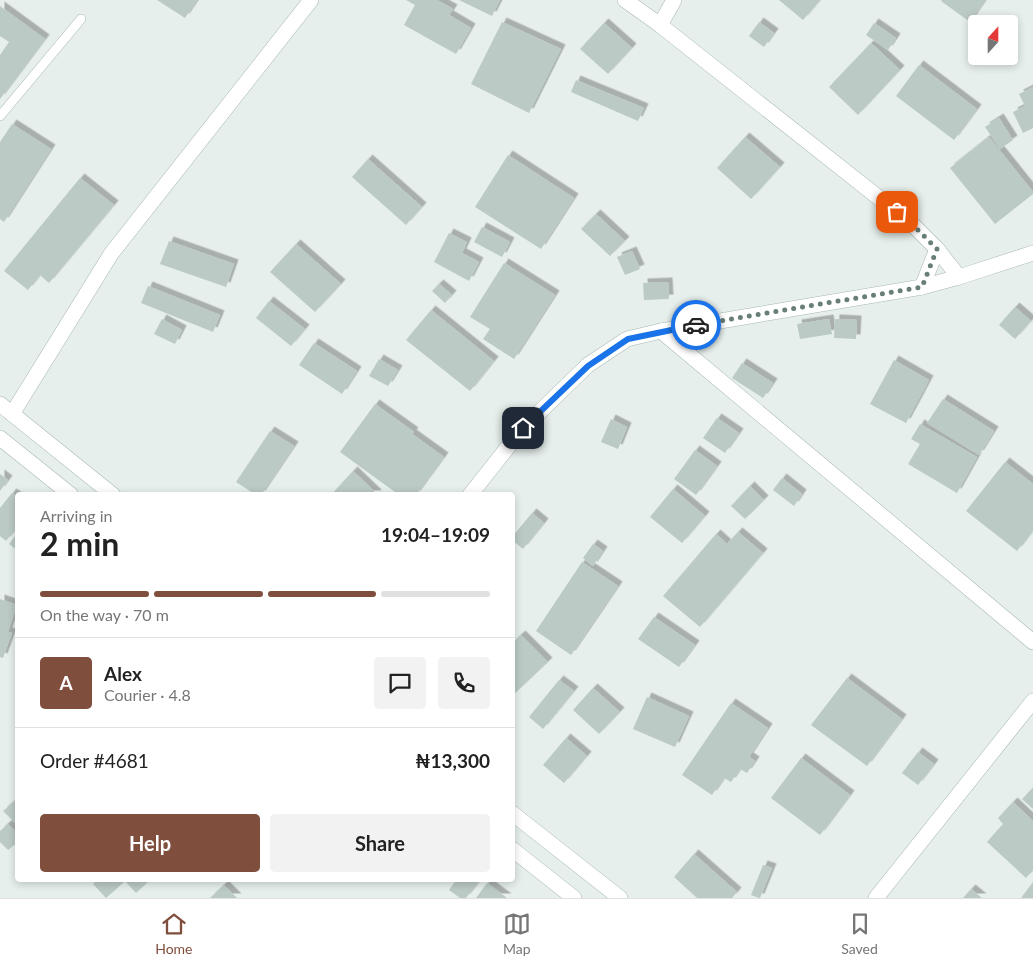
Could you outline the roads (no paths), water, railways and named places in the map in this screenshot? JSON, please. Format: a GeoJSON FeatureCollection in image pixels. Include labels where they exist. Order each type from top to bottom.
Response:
{"type":"FeatureCollection","features":[{"type":"Feature","properties":{"kind":"street"},"geometry":{"type":"LineString","coordinates":[[12,414],[111,254],[311,0]]}},
{"type":"Feature","properties":{"kind":"street"},"geometry":{"type":"LineString","coordinates":[[625,0],[660,25],[912,224],[937,249],[959,277]]}},
{"type":"Feature","properties":{"kind":"street"},"geometry":{"type":"LineString","coordinates":[[660,25],[674,0]]}},
{"type":"Feature","properties":{"kind":"street"},"geometry":{"type":"LineString","coordinates":[[922,287],[937,249]]}},
{"type":"Feature","properties":{"kind":"street"},"geometry":{"type":"LineString","coordinates":[[472,492],[523,428],[588,366],[628,339],[661,331],[922,287],[1033,253]]}},
{"type":"Feature","properties":{"kind":"street"},"geometry":{"type":"LineString","coordinates":[[661,331],[1033,642]]}},
{"type":"Feature","properties":{"kind":"street"},"geometry":{"type":"LineString","coordinates":[[0,404],[109,492]]}},
{"type":"Feature","properties":{"kind":"street"},"geometry":{"type":"LineString","coordinates":[[0,438],[67,492]]}},
{"type":"Feature","properties":{"kind":"street"},"geometry":{"type":"LineString","coordinates":[[876,898],[1033,701]]}},
{"type":"Feature","properties":{"kind":"street"},"geometry":{"type":"LineString","coordinates":[[515,815],[620,898]]}},
{"type":"Feature","properties":{"kind":"street"},"geometry":{"type":"LineString","coordinates":[[515,851],[574,898]]}},
{"type":"Feature","properties":{"kind":"lane"},"geometry":{"type":"LineString","coordinates":[[0,116],[81,19]]}}]}
